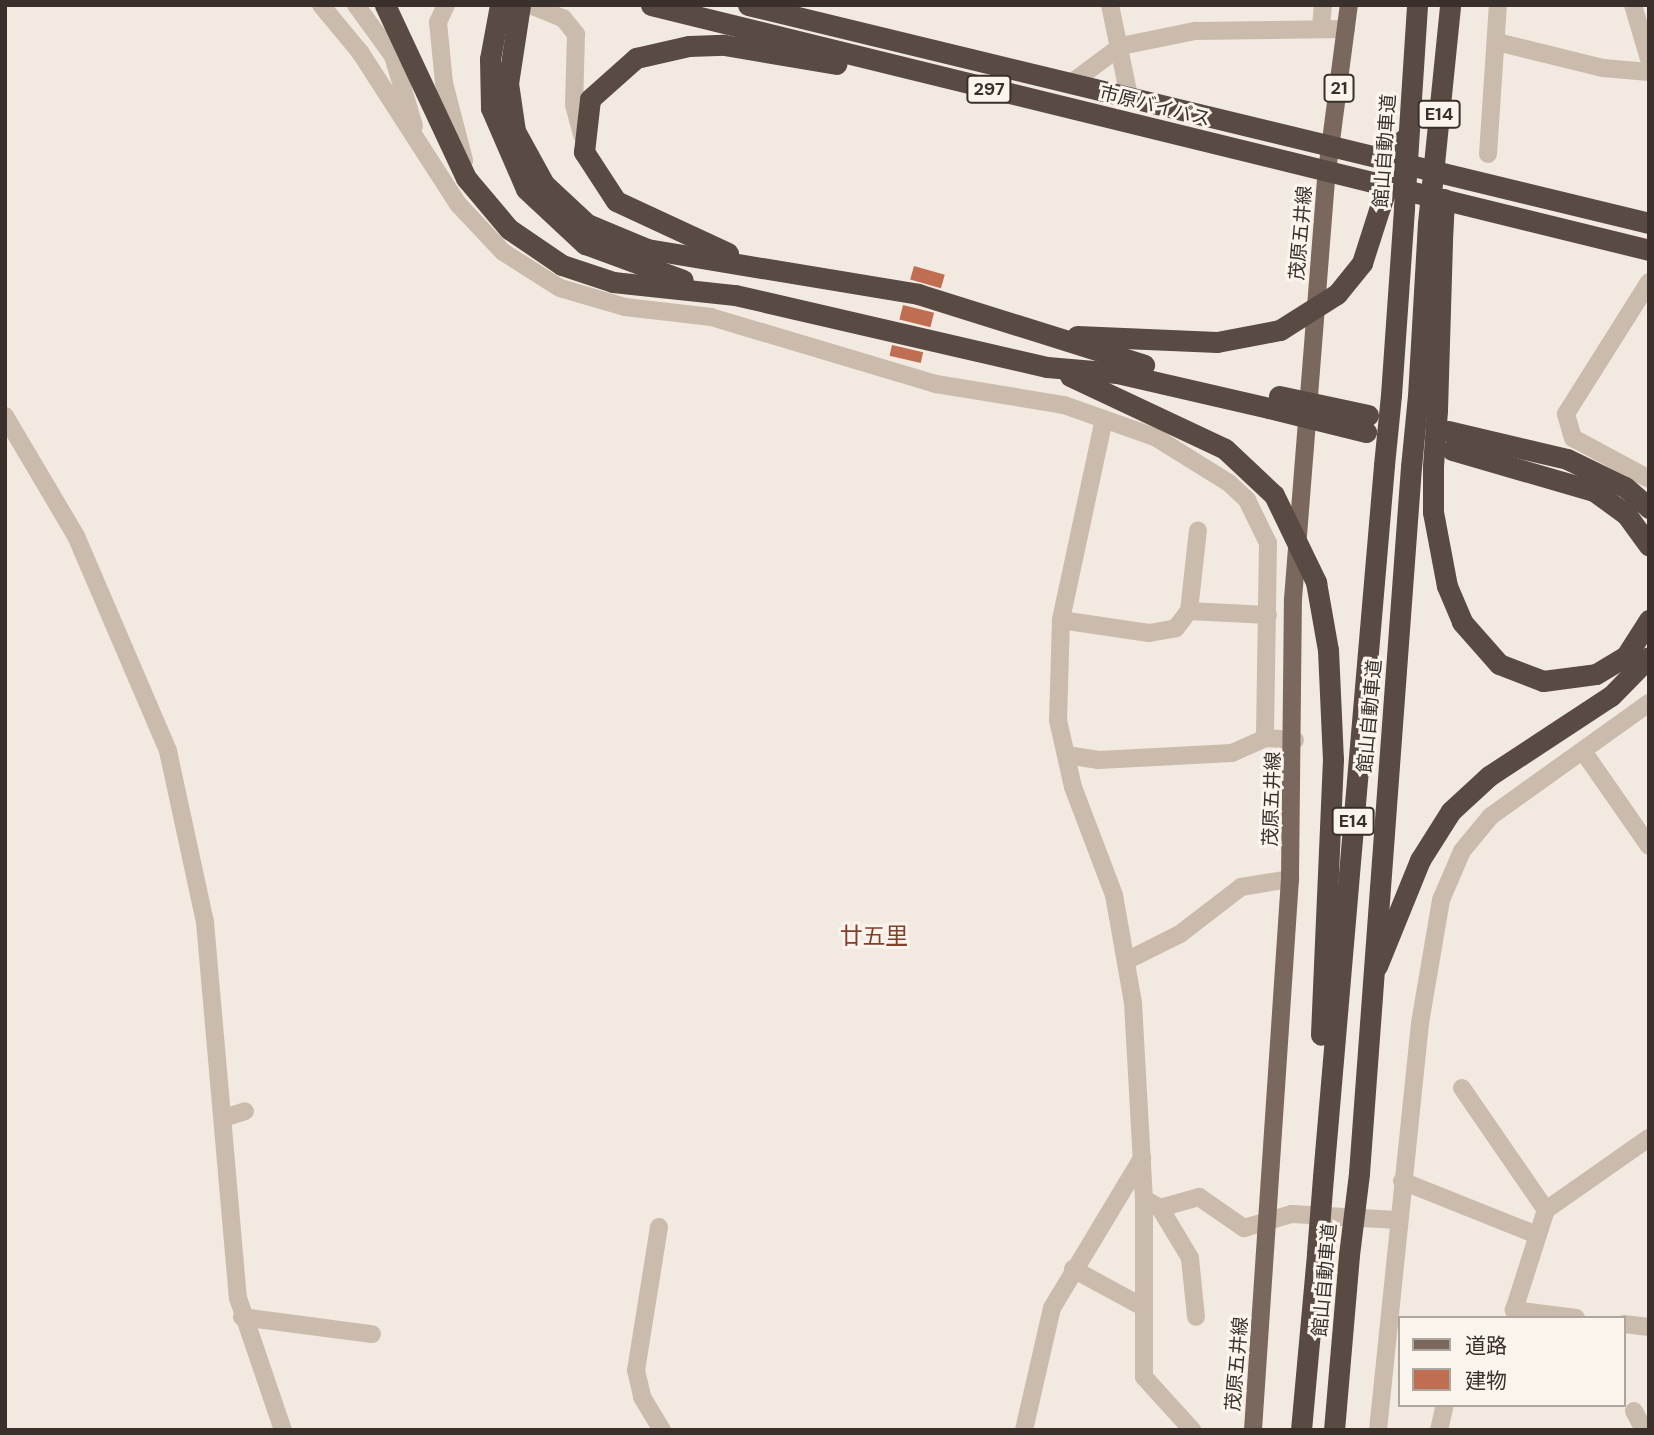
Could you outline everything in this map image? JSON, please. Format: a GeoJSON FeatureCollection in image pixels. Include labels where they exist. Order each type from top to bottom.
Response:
{"type":"FeatureCollection","features":[{"type":"Feature","properties":{"kind":"highway"},"geometry":{"type":"LineString","coordinates":[[385,5],[466,178],[509,229],[562,265],[613,282],[735,295]]}},
{"type":"Feature","properties":{"kind":"highway"},"geometry":{"type":"LineString","coordinates":[[500,5],[515,131],[544,184],[570,211],[647,249],[753,263],[918,294],[1065,336],[1119,359],[1367,424]]}},
{"type":"Feature","properties":{"kind":"highway"},"geometry":{"type":"LineString","coordinates":[[520,5],[503,35],[490,86],[496,131],[540,208],[568,233],[609,255],[735,295],[1047,367],[1117,373],[1271,401]]}},
{"type":"Feature","properties":{"kind":"highway","name":"市原バイパス"},"geometry":{"type":"LineString","coordinates":[[651,5],[1649,250]]}},
{"type":"Feature","properties":{"kind":"highway","name":"市原バイパス"},"geometry":{"type":"LineString","coordinates":[[748,5],[1649,223]]}},
{"type":"Feature","properties":{"kind":"highway","name":"館山自動車道"},"geometry":{"type":"LineString","coordinates":[[1301,1430],[1391,395],[1417,5]]}},
{"type":"Feature","properties":{"kind":"highway","name":"館山自動車道"},"geometry":{"type":"LineString","coordinates":[[1334,1430],[1359,1173],[1418,396],[1428,223],[1450,5]]}},
{"type":"Feature","properties":{"kind":"highway"},"geometry":{"type":"LineString","coordinates":[[753,263],[616,201],[591,168],[582,135],[587,107],[602,82],[655,51],[724,45],[915,71]]}},
{"type":"Feature","properties":{"kind":"highway"},"geometry":{"type":"LineString","coordinates":[[1443,79],[1448,132],[1433,513],[1447,586],[1461,622],[1499,664],[1543,681],[1596,674],[1626,656],[1649,620]]}},
{"type":"Feature","properties":{"kind":"highway"},"geometry":{"type":"LineString","coordinates":[[1065,336],[1217,342],[1280,330],[1338,294],[1362,263],[1410,129]]}},
{"type":"Feature","properties":{"kind":"highway"},"geometry":{"type":"LineString","coordinates":[[1047,367],[1215,444],[1274,495],[1316,582],[1328,650],[1334,759],[1318,1119],[1322,1177]]}},
{"type":"Feature","properties":{"kind":"highway"},"geometry":{"type":"LineString","coordinates":[[1649,509],[1625,487],[1567,459],[1450,440],[1594,491],[1626,514],[1649,546]]}},
{"type":"Feature","properties":{"kind":"highway"},"geometry":{"type":"LineString","coordinates":[[1372,975],[1420,860],[1451,811],[1489,776],[1611,696],[1649,657]]}},
{"type":"Feature","properties":{"kind":"main road","name":"21"},"geometry":{"type":"LineString","coordinates":[[1327,171],[1349,5]]}},
{"type":"Feature","properties":{"kind":"main road","name":"茂原五井線"},"geometry":{"type":"LineString","coordinates":[[1253,1430],[1270,1220],[1290,879],[1295,740],[1293,599],[1327,171]]}},
{"type":"Feature","properties":{"kind":"street"},"geometry":{"type":"LineString","coordinates":[[321,5],[416,136],[467,214],[503,252],[560,288],[625,307],[710,317],[936,384],[1065,405],[1191,454],[1247,500],[1268,543],[1265,738]]}},
{"type":"Feature","properties":{"kind":"street"},"geometry":{"type":"LineString","coordinates":[[356,5],[393,56],[416,136]]}},
{"type":"Feature","properties":{"kind":"street"},"geometry":{"type":"LineString","coordinates":[[446,5],[438,22],[444,83],[466,178]]}},
{"type":"Feature","properties":{"kind":"street"},"geometry":{"type":"LineString","coordinates":[[530,5],[563,18],[576,34],[574,105],[582,135]]}},
{"type":"Feature","properties":{"kind":"street"},"geometry":{"type":"LineString","coordinates":[[1110,5],[1121,46],[1129,96]]}},
{"type":"Feature","properties":{"kind":"street"},"geometry":{"type":"LineString","coordinates":[[1321,27],[1323,5]]}},
{"type":"Feature","properties":{"kind":"street"},"geometry":{"type":"LineString","coordinates":[[1488,154],[1498,5]]}},
{"type":"Feature","properties":{"kind":"street"},"geometry":{"type":"LineString","coordinates":[[1633,5],[1649,59]]}},
{"type":"Feature","properties":{"kind":"street"},"geometry":{"type":"LineString","coordinates":[[1070,84],[1121,46],[1195,31],[1321,27],[1346,29]]}},
{"type":"Feature","properties":{"kind":"street"},"geometry":{"type":"LineString","coordinates":[[1497,42],[1603,68],[1649,72]]}},
{"type":"Feature","properties":{"kind":"street"},"geometry":{"type":"LineString","coordinates":[[1649,282],[1566,414],[1573,438],[1649,479]]}},
{"type":"Feature","properties":{"kind":"street"},"geometry":{"type":"LineString","coordinates":[[5,416],[76,536],[168,751],[205,922],[243,1317],[283,1430]]}},
{"type":"Feature","properties":{"kind":"street"},"geometry":{"type":"LineString","coordinates":[[1104,419],[1061,620],[1058,720],[1114,895],[1126,961],[1142,1158],[1152,1203],[1143,1307],[1144,1377],[1192,1430]]}},
{"type":"Feature","properties":{"kind":"street"},"geometry":{"type":"LineString","coordinates":[[1061,620],[1149,633],[1176,628],[1189,611],[1198,530]]}},
{"type":"Feature","properties":{"kind":"street"},"geometry":{"type":"LineString","coordinates":[[1189,611],[1268,615]]}},
{"type":"Feature","properties":{"kind":"street"},"geometry":{"type":"LineString","coordinates":[[1378,1430],[1397,1220],[1441,900],[1462,851],[1491,816],[1585,754],[1649,703]]}},
{"type":"Feature","properties":{"kind":"street"},"geometry":{"type":"LineString","coordinates":[[1067,755],[1099,760],[1232,753],[1265,738],[1295,740]]}},
{"type":"Feature","properties":{"kind":"street"},"geometry":{"type":"LineString","coordinates":[[1585,754],[1649,846]]}},
{"type":"Feature","properties":{"kind":"street"},"geometry":{"type":"LineString","coordinates":[[1126,961],[1180,934],[1241,887],[1290,879]]}},
{"type":"Feature","properties":{"kind":"street"},"geometry":{"type":"LineString","coordinates":[[1462,1088],[1546,1210]]}},
{"type":"Feature","properties":{"kind":"street"},"geometry":{"type":"LineString","coordinates":[[224,1118],[245,1111]]}},
{"type":"Feature","properties":{"kind":"street"},"geometry":{"type":"LineString","coordinates":[[1560,1316],[1514,1310],[1546,1210],[1649,1138]]}},
{"type":"Feature","properties":{"kind":"street"},"geometry":{"type":"LineString","coordinates":[[1024,1430],[1052,1308],[1142,1158]]}},
{"type":"Feature","properties":{"kind":"street"},"geometry":{"type":"LineString","coordinates":[[1402,1181],[1537,1235]]}},
{"type":"Feature","properties":{"kind":"street"},"geometry":{"type":"LineString","coordinates":[[1152,1203],[1199,1197],[1237,1226],[1292,1214],[1397,1220]]}},
{"type":"Feature","properties":{"kind":"street"},"geometry":{"type":"LineString","coordinates":[[1152,1203],[1190,1258],[1196,1317]]}},
{"type":"Feature","properties":{"kind":"street"},"geometry":{"type":"LineString","coordinates":[[659,1227],[636,1370],[642,1397],[662,1430]]}},
{"type":"Feature","properties":{"kind":"street"},"geometry":{"type":"LineString","coordinates":[[1073,1269],[1143,1307]]}},
{"type":"Feature","properties":{"kind":"street"},"geometry":{"type":"LineString","coordinates":[[243,1317],[372,1334]]}},
{"type":"Feature","properties":{"kind":"street"},"geometry":{"type":"LineString","coordinates":[[1626,1324],[1649,1327]]}},
{"type":"Feature","properties":{"kind":"street"},"geometry":{"type":"LineString","coordinates":[[1439,1430],[1445,1407]]}},
{"type":"Feature","properties":{"kind":"street"},"geometry":{"type":"LineString","coordinates":[[1634,1411],[1644,1430]]}},
{"type":"Feature","properties":{"kind":"building"},"geometry":{"type":"Polygon","coordinates":[[[914,266],[945,275],[941,288],[910,279],[914,266]]]}},
{"type":"Feature","properties":{"kind":"building"},"geometry":{"type":"Polygon","coordinates":[[[903,305],[934,313],[930,327],[899,320],[903,305]]]}},
{"type":"Feature","properties":{"kind":"building"},"geometry":{"type":"Polygon","coordinates":[[[892,345],[923,352],[921,363],[890,356],[892,345]]]}},
{"type":"Feature","properties":{"kind":"district","name":"廿五里"},"geometry":{"type":"Point","coordinates":[874,936]}}]}
